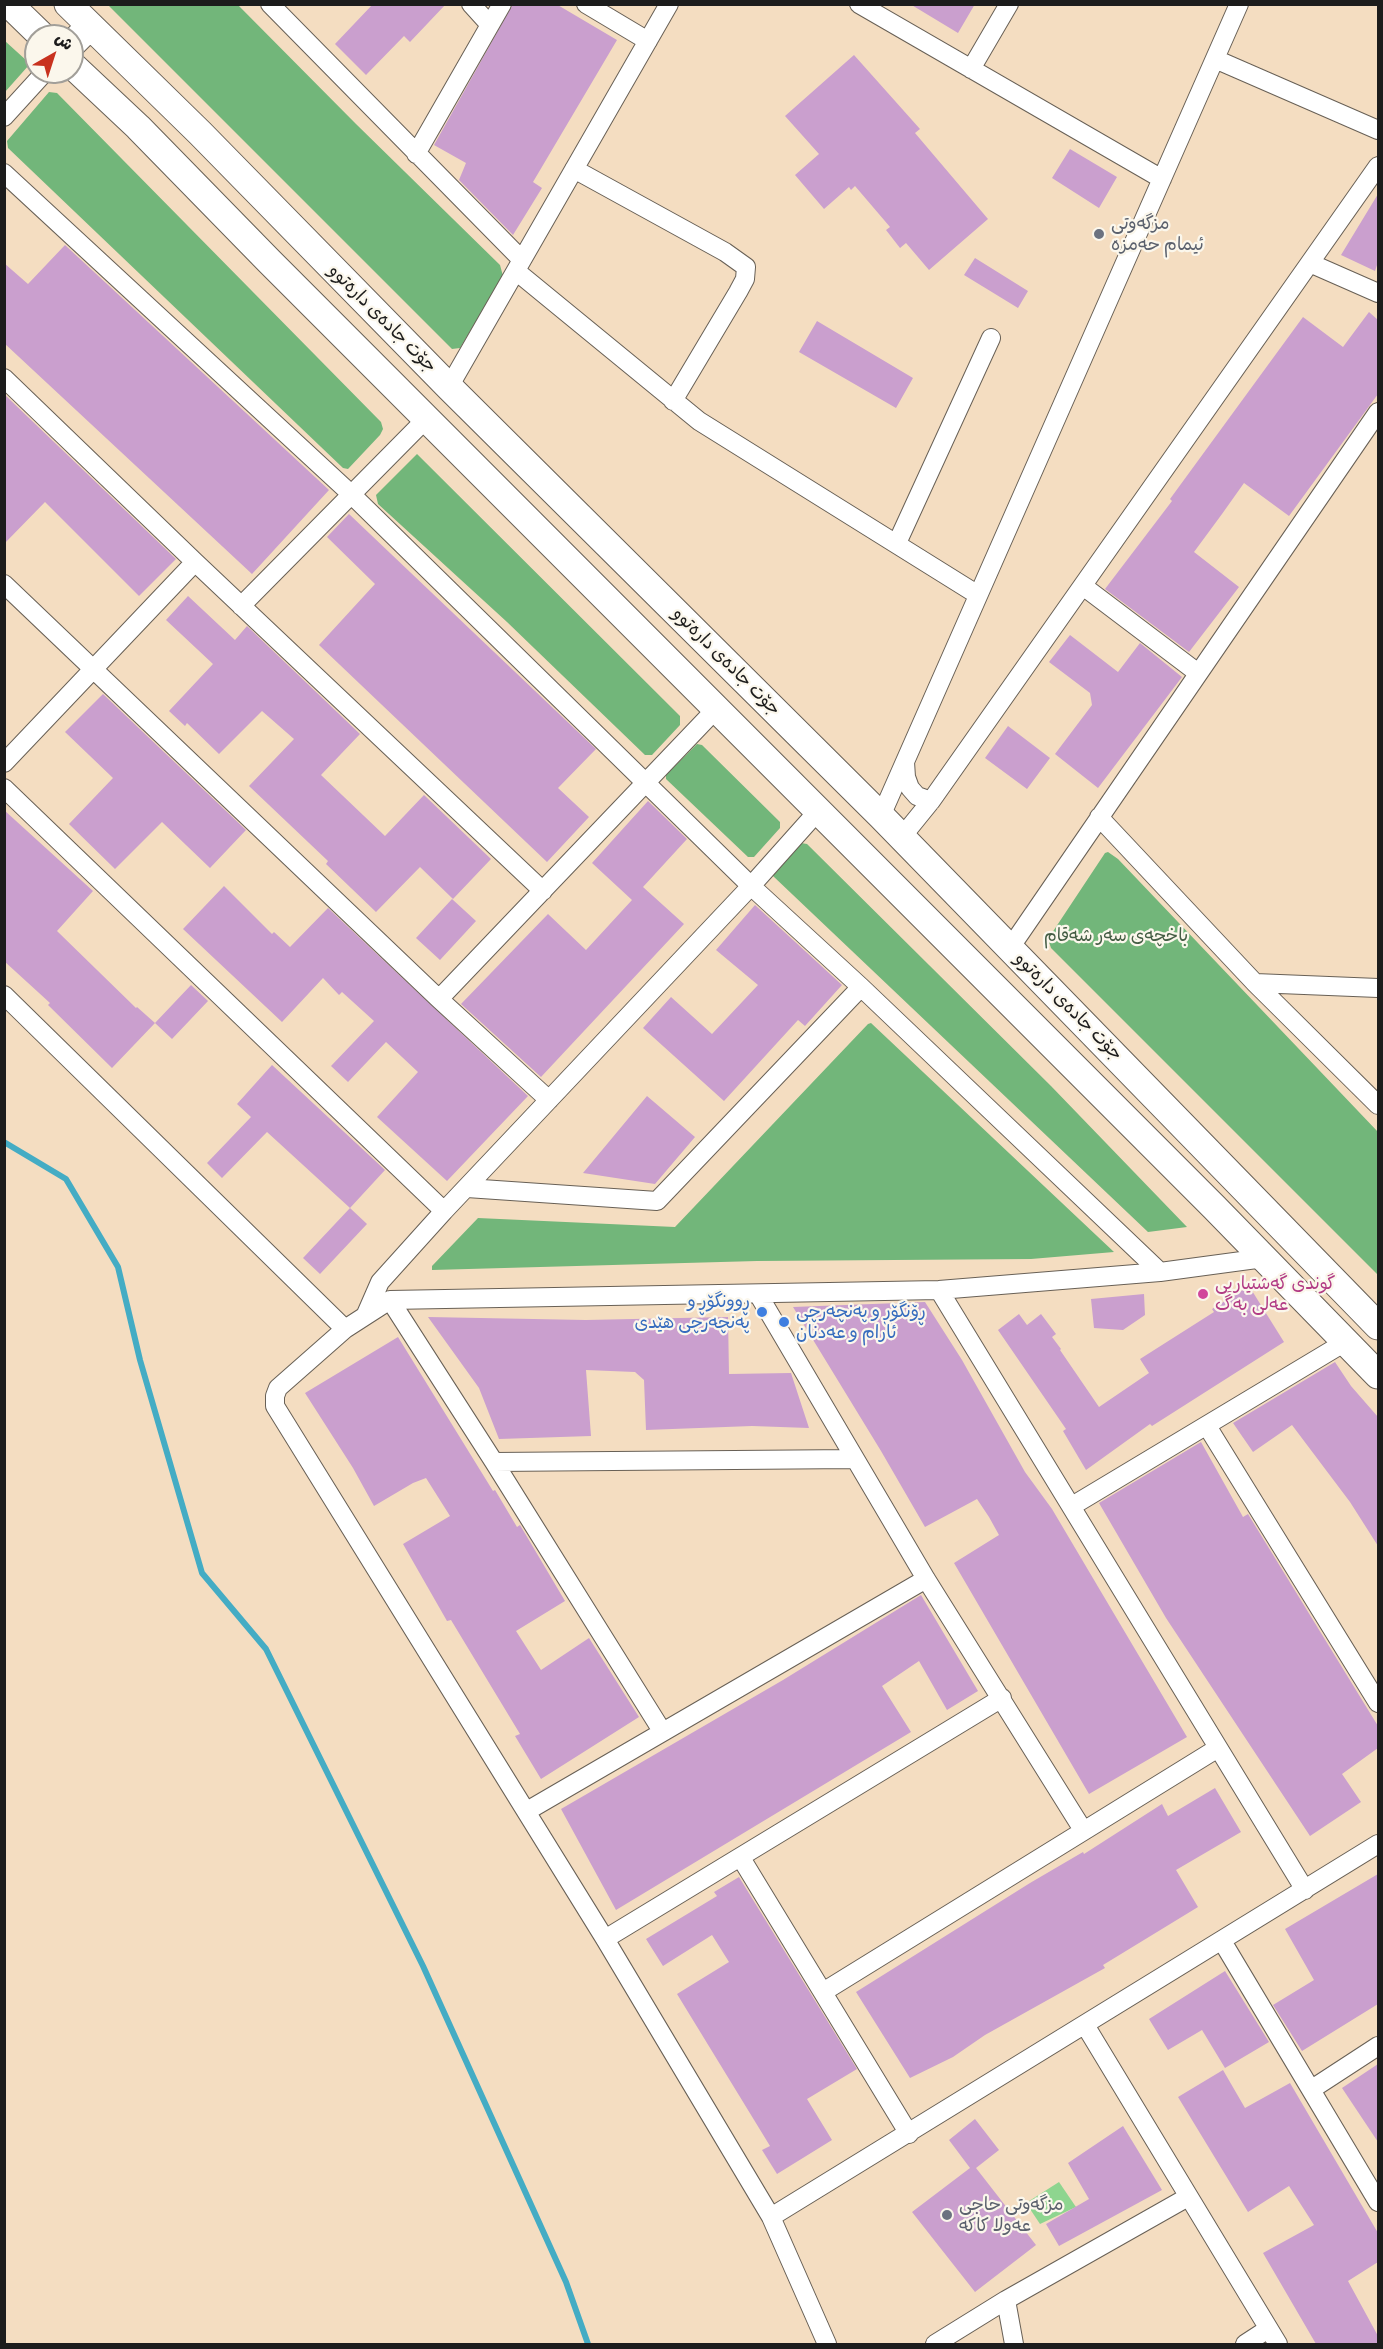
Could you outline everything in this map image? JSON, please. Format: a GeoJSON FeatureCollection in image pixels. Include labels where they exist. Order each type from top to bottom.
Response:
{"type":"FeatureCollection","features":[{"type":"Feature","properties":{"kind":"main road"},"geometry":{"type":"LineString","coordinates":[[9,4],[30,24]]}},
{"type":"Feature","properties":{"kind":"main road","name":"جۆت جادەی دارەتوو"},"geometry":{"type":"LineString","coordinates":[[68,4],[76,24]]}},
{"type":"Feature","properties":{"kind":"main road","name":"جۆت جادەی دارەتوو"},"geometry":{"type":"LineString","coordinates":[[84,37],[200,133],[449,387],[881,816],[1378,1326]]}},
{"type":"Feature","properties":{"kind":"main road"},"geometry":{"type":"LineString","coordinates":[[84,75],[1264,1257],[1378,1375]]}},
{"type":"Feature","properties":{"kind":"main road"},"geometry":{"type":"LineString","coordinates":[[991,984],[1014,952]]}},
{"type":"Feature","properties":{"kind":"street"},"geometry":{"type":"LineString","coordinates":[[270,4],[416,154],[519,266],[673,401],[699,421],[978,595]]}},
{"type":"Feature","properties":{"kind":"street"},"geometry":{"type":"LineString","coordinates":[[471,4],[490,25]]}},
{"type":"Feature","properties":{"kind":"street"},"geometry":{"type":"LineString","coordinates":[[416,154],[502,4]]}},
{"type":"Feature","properties":{"kind":"street"},"geometry":{"type":"LineString","coordinates":[[586,4],[648,41]]}},
{"type":"Feature","properties":{"kind":"street"},"geometry":{"type":"LineString","coordinates":[[449,387],[669,4]]}},
{"type":"Feature","properties":{"kind":"street"},"geometry":{"type":"LineString","coordinates":[[859,4],[1162,179]]}},
{"type":"Feature","properties":{"kind":"street"},"geometry":{"type":"LineString","coordinates":[[971,69],[1009,4]]}},
{"type":"Feature","properties":{"kind":"street"},"geometry":{"type":"LineString","coordinates":[[881,816],[1239,4]]}},
{"type":"Feature","properties":{"kind":"street"},"geometry":{"type":"LineString","coordinates":[[1215,59],[1378,130]]}},
{"type":"Feature","properties":{"kind":"street"},"geometry":{"type":"LineString","coordinates":[[4,117],[34,84]]}},
{"type":"Feature","properties":{"kind":"street"},"geometry":{"type":"LineString","coordinates":[[901,838],[931,801],[1312,264],[1378,166]]}},
{"type":"Feature","properties":{"kind":"street"},"geometry":{"type":"LineString","coordinates":[[574,169],[725,252],[746,267],[745,279],[738,292],[673,401]]}},
{"type":"Feature","properties":{"kind":"street"},"geometry":{"type":"LineString","coordinates":[[4,173],[351,494],[751,886],[861,987],[1160,1272]]}},
{"type":"Feature","properties":{"kind":"street"},"geometry":{"type":"LineString","coordinates":[[1312,264],[1378,293]]}},
{"type":"Feature","properties":{"kind":"street"},"geometry":{"type":"LineString","coordinates":[[897,543],[992,338]]}},
{"type":"Feature","properties":{"kind":"street"},"geometry":{"type":"LineString","coordinates":[[4,378],[543,891]]}},
{"type":"Feature","properties":{"kind":"street"},"geometry":{"type":"LineString","coordinates":[[1014,952],[1099,817],[1378,412]]}},
{"type":"Feature","properties":{"kind":"street"},"geometry":{"type":"LineString","coordinates":[[241,606],[427,418]]}},
{"type":"Feature","properties":{"kind":"street"},"geometry":{"type":"LineString","coordinates":[[4,763],[195,562]]}},
{"type":"Feature","properties":{"kind":"street"},"geometry":{"type":"LineString","coordinates":[[4,584],[439,999],[549,1100]]}},
{"type":"Feature","properties":{"kind":"street"},"geometry":{"type":"LineString","coordinates":[[1083,586],[1198,673]]}},
{"type":"Feature","properties":{"kind":"street"},"geometry":{"type":"LineString","coordinates":[[439,999],[716,709]]}},
{"type":"Feature","properties":{"kind":"street"},"geometry":{"type":"LineString","coordinates":[[905,760],[906,777],[910,788],[917,796],[931,801]]}},
{"type":"Feature","properties":{"kind":"street"},"geometry":{"type":"LineString","coordinates":[[4,788],[444,1211]]}},
{"type":"Feature","properties":{"kind":"street"},"geometry":{"type":"LineString","coordinates":[[366,1314],[380,1282],[444,1211],[751,886],[818,811]]}},
{"type":"Feature","properties":{"kind":"street"},"geometry":{"type":"LineString","coordinates":[[1099,817],[1255,983],[1378,1106]]}},
{"type":"Feature","properties":{"kind":"street"},"geometry":{"type":"LineString","coordinates":[[1255,983],[1378,988]]}},
{"type":"Feature","properties":{"kind":"street"},"geometry":{"type":"LineString","coordinates":[[467,1188],[657,1202],[861,987]]}},
{"type":"Feature","properties":{"kind":"street"},"geometry":{"type":"LineString","coordinates":[[4,995],[345,1329]]}},
{"type":"Feature","properties":{"kind":"street"},"geometry":{"type":"LineString","coordinates":[[827,2344],[771,2217],[527,1811],[275,1406],[274,1396],[278,1388],[345,1329],[390,1300],[939,1290],[1160,1272],[1264,1257]]}},
{"type":"Feature","properties":{"kind":"street"},"geometry":{"type":"LineString","coordinates":[[939,1290],[1305,1890]]}},
{"type":"Feature","properties":{"kind":"street"},"geometry":{"type":"LineString","coordinates":[[758,1294],[926,1579],[1083,1830]]}},
{"type":"Feature","properties":{"kind":"street"},"geometry":{"type":"LineString","coordinates":[[390,1300],[662,1731]]}},
{"type":"Feature","properties":{"kind":"street"},"geometry":{"type":"LineString","coordinates":[[1072,1506],[1347,1341]]}},
{"type":"Feature","properties":{"kind":"street"},"geometry":{"type":"LineString","coordinates":[[1207,1426],[1378,1703]]}},
{"type":"Feature","properties":{"kind":"street"},"geometry":{"type":"LineString","coordinates":[[494,1462],[854,1459]]}},
{"type":"Feature","properties":{"kind":"street"},"geometry":{"type":"LineString","coordinates":[[527,1811],[926,1579]]}},
{"type":"Feature","properties":{"kind":"street"},"geometry":{"type":"LineString","coordinates":[[605,1939],[1002,1698]]}},
{"type":"Feature","properties":{"kind":"street"},"geometry":{"type":"LineString","coordinates":[[823,1992],[1218,1748]]}},
{"type":"Feature","properties":{"kind":"street"},"geometry":{"type":"LineString","coordinates":[[771,2217],[1378,1844]]}},
{"type":"Feature","properties":{"kind":"street"},"geometry":{"type":"LineString","coordinates":[[741,1858],[909,2134]]}},
{"type":"Feature","properties":{"kind":"street"},"geometry":{"type":"LineString","coordinates":[[1222,1941],[1378,2202]]}},
{"type":"Feature","properties":{"kind":"street"},"geometry":{"type":"LineString","coordinates":[[1085,2025],[1273,2337],[1245,2344]]}},
{"type":"Feature","properties":{"kind":"street"},"geometry":{"type":"LineString","coordinates":[[1312,2089],[1378,2046]]}},
{"type":"Feature","properties":{"kind":"street"},"geometry":{"type":"LineString","coordinates":[[935,2344],[1006,2300],[1188,2197]]}},
{"type":"Feature","properties":{"kind":"street"},"geometry":{"type":"LineString","coordinates":[[1006,2300],[1014,2344]]}},
{"type":"Feature","properties":{"kind":"green space"},"geometry":{"type":"Polygon","coordinates":[[[108,5],[238,5],[500,265],[503,276],[460,348],[452,349],[108,5]]]}},
{"type":"Feature","properties":{"kind":"green space"},"geometry":{"type":"Polygon","coordinates":[[[5,41],[24,58],[24,71],[5,92],[5,41]]]}},
{"type":"Feature","properties":{"kind":"green space"},"geometry":{"type":"Polygon","coordinates":[[[49,92],[57,93],[381,422],[383,429],[380,435],[348,469],[343,468],[8,148],[7,141],[49,92]]]}},
{"type":"Feature","properties":{"kind":"green space"},"geometry":{"type":"Polygon","coordinates":[[[417,454],[680,716],[680,725],[652,755],[645,755],[507,622],[378,504],[376,495],[417,454]]]}},
{"type":"Feature","properties":{"kind":"green space"},"geometry":{"type":"Polygon","coordinates":[[[697,744],[702,745],[780,822],[780,828],[754,857],[748,857],[666,779],[666,775],[697,744]]]}},
{"type":"Feature","properties":{"kind":"green space"},"geometry":{"type":"Polygon","coordinates":[[[801,843],[807,844],[1051,1086],[1187,1227],[1148,1232],[773,876],[772,873],[801,843]]]}},
{"type":"Feature","properties":{"kind":"green space","name":"باخچەی سەر شەقام"},"geometry":{"type":"Polygon","coordinates":[[[1108,852],[1118,859],[1378,1132],[1378,1275],[1051,948],[1048,939],[1105,853],[1108,852]]]}},
{"type":"Feature","properties":{"kind":"green space"},"geometry":{"type":"Polygon","coordinates":[[[871,1023],[1114,1252],[1031,1259],[757,1261],[432,1270],[432,1266],[478,1218],[675,1227],[871,1023]]]}},
{"type":"Feature","properties":{"kind":"green space"},"geometry":{"type":"Polygon","coordinates":[[[1059,2182],[1076,2207],[1040,2224],[1026,2203],[1059,2182]]]}},
{"type":"Feature","properties":{"kind":"building"},"geometry":{"type":"Polygon","coordinates":[[[373,4],[446,4],[410,42],[404,36],[366,75],[335,44],[373,4]]]}},
{"type":"Feature","properties":{"kind":"building"},"geometry":{"type":"Polygon","coordinates":[[[513,4],[556,4],[617,40],[533,182],[542,188],[513,235],[459,180],[466,163],[434,145],[513,4]]]}},
{"type":"Feature","properties":{"kind":"building"},"geometry":{"type":"Polygon","coordinates":[[[910,4],[975,4],[958,33],[910,4]]]}},
{"type":"Feature","properties":{"kind":"building"},"geometry":{"type":"Polygon","coordinates":[[[854,55],[920,129],[915,133],[988,219],[929,270],[906,243],[900,248],[886,230],[890,227],[855,186],[851,190],[849,187],[824,209],[795,175],[819,154],[785,116],[854,55]]]}},
{"type":"Feature","properties":{"kind":"building"},"geometry":{"type":"Polygon","coordinates":[[[1070,149],[1117,177],[1099,208],[1052,178],[1070,149]]]}},
{"type":"Feature","properties":{"kind":"building"},"geometry":{"type":"Polygon","coordinates":[[[1378,194],[1378,262],[1375,271],[1341,255],[1378,194]]]}},
{"type":"Feature","properties":{"kind":"building"},"geometry":{"type":"Polygon","coordinates":[[[65,245],[329,490],[252,574],[4,343],[4,263],[28,284],[65,245]]]}},
{"type":"Feature","properties":{"kind":"building"},"geometry":{"type":"Polygon","coordinates":[[[975,258],[1028,291],[1018,308],[964,275],[975,258]]]}},
{"type":"Feature","properties":{"kind":"building"},"geometry":{"type":"Polygon","coordinates":[[[1369,312],[1378,320],[1378,394],[1289,516],[1244,483],[1194,552],[1239,587],[1189,652],[1105,589],[1172,501],[1170,499],[1303,317],[1343,347],[1369,312]]]}},
{"type":"Feature","properties":{"kind":"building"},"geometry":{"type":"Polygon","coordinates":[[[817,321],[913,378],[896,408],[799,352],[817,321]]]}},
{"type":"Feature","properties":{"kind":"building"},"geometry":{"type":"Polygon","coordinates":[[[4,394],[176,559],[139,596],[45,502],[4,544],[4,394]]]}},
{"type":"Feature","properties":{"kind":"building"},"geometry":{"type":"Polygon","coordinates":[[[349,514],[596,749],[558,788],[589,817],[547,862],[319,645],[375,584],[327,537],[349,514]]]}},
{"type":"Feature","properties":{"kind":"building"},"geometry":{"type":"Polygon","coordinates":[[[188,596],[235,640],[247,626],[360,734],[321,775],[385,836],[424,795],[491,859],[453,899],[420,867],[376,912],[326,864],[328,861],[249,786],[294,739],[262,711],[219,754],[187,723],[185,726],[169,711],[213,664],[166,620],[188,596]]]}},
{"type":"Feature","properties":{"kind":"building"},"geometry":{"type":"Polygon","coordinates":[[[1070,635],[1118,672],[1140,643],[1182,677],[1098,788],[1055,754],[1092,705],[1090,693],[1049,662],[1070,635]]]}},
{"type":"Feature","properties":{"kind":"building"},"geometry":{"type":"Polygon","coordinates":[[[103,694],[246,830],[210,868],[162,822],[115,869],[69,824],[113,778],[65,732],[103,694]]]}},
{"type":"Feature","properties":{"kind":"building"},"geometry":{"type":"Polygon","coordinates":[[[1008,726],[1050,758],[1027,789],[985,758],[1008,726]]]}},
{"type":"Feature","properties":{"kind":"building"},"geometry":{"type":"Polygon","coordinates":[[[648,801],[687,839],[643,887],[684,924],[541,1077],[461,1004],[548,914],[586,950],[632,900],[592,863],[648,801]]]}},
{"type":"Feature","properties":{"kind":"building"},"geometry":{"type":"Polygon","coordinates":[[[4,810],[93,891],[57,931],[136,1008],[155,1023],[112,1068],[48,1005],[50,1003],[4,961],[4,810]]]}},
{"type":"Feature","properties":{"kind":"building"},"geometry":{"type":"Polygon","coordinates":[[[224,886],[272,934],[274,932],[290,947],[328,908],[528,1096],[447,1181],[377,1117],[418,1072],[386,1042],[348,1082],[331,1066],[374,1021],[342,992],[339,995],[323,978],[282,1022],[183,929],[224,886]]]}},
{"type":"Feature","properties":{"kind":"building"},"geometry":{"type":"Polygon","coordinates":[[[452,899],[476,921],[440,960],[416,938],[452,899]]]}},
{"type":"Feature","properties":{"kind":"building"},"geometry":{"type":"Polygon","coordinates":[[[755,905],[842,985],[805,1026],[798,1020],[724,1101],[643,1028],[671,997],[712,1034],[758,985],[716,950],[755,905]]]}},
{"type":"Feature","properties":{"kind":"building"},"geometry":{"type":"Polygon","coordinates":[[[191,985],[208,1001],[172,1039],[155,1023],[191,985]]]}},
{"type":"Feature","properties":{"kind":"building"},"geometry":{"type":"Polygon","coordinates":[[[272,1065],[385,1170],[350,1208],[267,1132],[222,1178],[207,1163],[251,1117],[237,1104],[272,1065]]]}},
{"type":"Feature","properties":{"kind":"building"},"geometry":{"type":"Polygon","coordinates":[[[647,1096],[695,1137],[655,1184],[583,1173],[647,1096]]]}},
{"type":"Feature","properties":{"kind":"building"},"geometry":{"type":"Polygon","coordinates":[[[350,1208],[367,1224],[320,1274],[303,1258],[350,1208]]]}},
{"type":"Feature","properties":{"kind":"building"},"geometry":{"type":"Polygon","coordinates":[[[1249,1286],[1284,1342],[1152,1426],[1150,1424],[1086,1470],[1063,1431],[1066,1429],[998,1330],[1019,1314],[1027,1325],[1041,1314],[1056,1334],[1052,1337],[1060,1350],[1099,1407],[1149,1373],[1140,1359],[1214,1312],[1212,1309],[1249,1286]]]}},
{"type":"Feature","properties":{"kind":"building"},"geometry":{"type":"Polygon","coordinates":[[[1144,1294],[1145,1315],[1123,1330],[1094,1328],[1091,1299],[1144,1294]]]}},
{"type":"Feature","properties":{"kind":"building"},"geometry":{"type":"Polygon","coordinates":[[[925,1302],[962,1360],[1025,1472],[1052,1509],[1187,1737],[1089,1794],[954,1563],[999,1535],[989,1517],[977,1499],[925,1527],[793,1307],[925,1302]]]}},
{"type":"Feature","properties":{"kind":"building"},"geometry":{"type":"Polygon","coordinates":[[[428,1317],[586,1320],[728,1317],[729,1374],[791,1373],[809,1428],[752,1426],[646,1430],[644,1380],[635,1372],[586,1370],[591,1436],[499,1439],[479,1388],[428,1317]]]}},
{"type":"Feature","properties":{"kind":"building"},"geometry":{"type":"Polygon","coordinates":[[[398,1337],[493,1491],[495,1490],[517,1527],[520,1525],[565,1601],[516,1631],[541,1670],[589,1638],[639,1717],[541,1779],[515,1736],[520,1734],[451,1620],[447,1621],[403,1544],[450,1516],[426,1478],[374,1506],[353,1468],[305,1393],[398,1337]]]}},
{"type":"Feature","properties":{"kind":"building"},"geometry":{"type":"Polygon","coordinates":[[[1335,1362],[1351,1386],[1378,1417],[1378,1546],[1350,1502],[1292,1425],[1253,1452],[1233,1423],[1335,1362]]]}},
{"type":"Feature","properties":{"kind":"building"},"geometry":{"type":"Polygon","coordinates":[[[1201,1442],[1243,1517],[1248,1514],[1378,1726],[1378,1748],[1342,1774],[1361,1802],[1310,1836],[1166,1618],[1099,1503],[1201,1442]]]}},
{"type":"Feature","properties":{"kind":"building"},"geometry":{"type":"Polygon","coordinates":[[[921,1595],[978,1691],[947,1710],[919,1661],[882,1686],[911,1732],[616,1910],[561,1809],[783,1680],[921,1595]]]}},
{"type":"Feature","properties":{"kind":"building"},"geometry":{"type":"Polygon","coordinates":[[[1215,1788],[1241,1832],[1176,1870],[1198,1907],[1103,1965],[1105,1968],[985,2035],[953,2057],[910,2078],[856,1992],[1162,1804],[1168,1816],[1215,1788]]]}},
{"type":"Feature","properties":{"kind":"building"},"geometry":{"type":"Polygon","coordinates":[[[1378,1874],[1378,2004],[1302,2051],[1273,2005],[1314,1980],[1285,1929],[1378,1874]]]}},
{"type":"Feature","properties":{"kind":"building"},"geometry":{"type":"Polygon","coordinates":[[[739,1877],[857,2069],[807,2099],[832,2140],[777,2174],[762,2150],[770,2146],[677,1994],[729,1962],[712,1935],[663,1966],[646,1939],[717,1896],[714,1892],[739,1877]]]}},
{"type":"Feature","properties":{"kind":"building"},"geometry":{"type":"Polygon","coordinates":[[[1225,1971],[1269,2042],[1225,2068],[1202,2030],[1168,2050],[1149,2019],[1225,1971]]]}},
{"type":"Feature","properties":{"kind":"building"},"geometry":{"type":"Polygon","coordinates":[[[1378,2064],[1378,2142],[1342,2088],[1378,2064]]]}},
{"type":"Feature","properties":{"kind":"building"},"geometry":{"type":"Polygon","coordinates":[[[1223,2070],[1245,2108],[1290,2083],[1378,2233],[1378,2262],[1348,2281],[1378,2336],[1378,2344],[1316,2344],[1263,2253],[1314,2225],[1289,2186],[1248,2212],[1178,2097],[1223,2070]]]}},
{"type":"Feature","properties":{"kind":"building"},"geometry":{"type":"Polygon","coordinates":[[[975,2119],[999,2150],[976,2168],[1036,2245],[975,2292],[912,2212],[970,2168],[949,2140],[975,2119]]]}},
{"type":"Feature","properties":{"kind":"building"},"geometry":{"type":"Polygon","coordinates":[[[1123,2126],[1162,2190],[1059,2246],[1046,2224],[1089,2199],[1068,2163],[1123,2126]]]}},
{"type":"Feature","properties":{"kind":"waterway"},"geometry":{"type":"LineString","coordinates":[[4,1142],[66,1179],[118,1267],[140,1360],[202,1573],[266,1649],[423,1966],[566,2282],[588,2344]]}},
{"type":"Feature","properties":{"kind":"place","name":"مزگەوتی ئیمام حەمزە"},"geometry":{"type":"Point","coordinates":[1099,234]}},
{"type":"Feature","properties":{"kind":"place","name":"گوندی گەشتیاریی عەلی بەگ"},"geometry":{"type":"Point","coordinates":[1203,1294]}},
{"type":"Feature","properties":{"kind":"place","name":"ڕوونگۆڕ و پەنچەرچی هێدی"},"geometry":{"type":"Point","coordinates":[762,1312]}},
{"type":"Feature","properties":{"kind":"place","name":"ڕۆنگۆڕ و پەنچەرچی ئارام و عەدنان"},"geometry":{"type":"Point","coordinates":[784,1322]}},
{"type":"Feature","properties":{"kind":"place","name":"مزگەوتی حاجی عەولا کاکە"},"geometry":{"type":"Point","coordinates":[947,2215]}}]}
